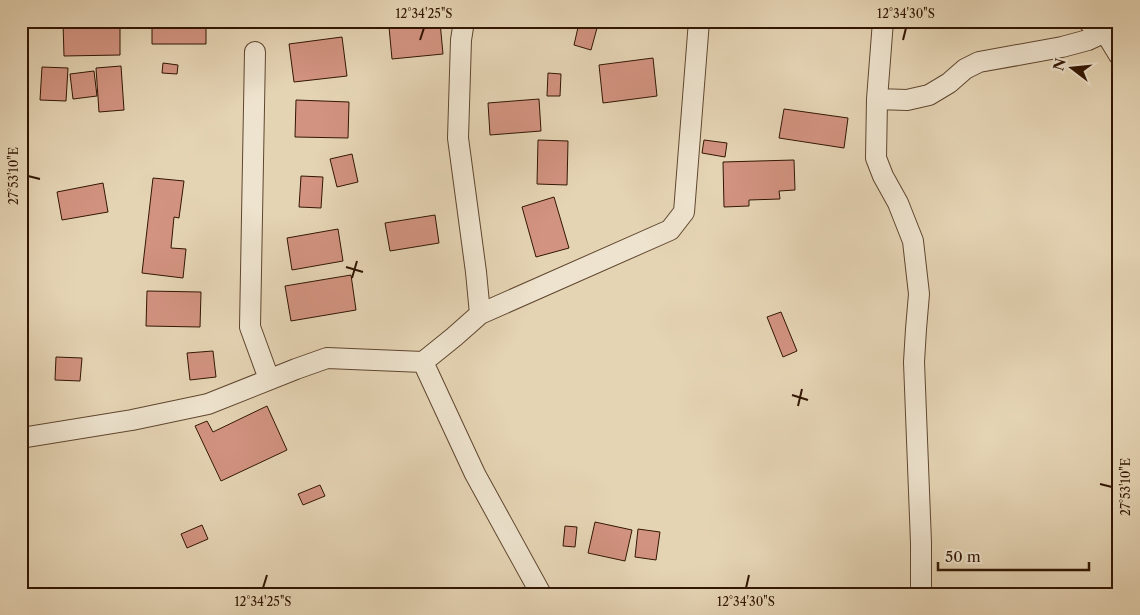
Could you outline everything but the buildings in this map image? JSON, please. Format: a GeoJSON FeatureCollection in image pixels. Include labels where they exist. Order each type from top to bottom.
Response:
{"type":"FeatureCollection","features":[{"type":"Feature","properties":{"kind":"street"},"geometry":{"type":"LineString","coordinates":[[464,21],[461,40],[458,138],[480,314]]}},
{"type":"Feature","properties":{"kind":"street"},"geometry":{"type":"LineString","coordinates":[[21,438],[132,420],[208,404],[327,358],[423,362],[480,314],[670,230],[684,212],[699,21]]}},
{"type":"Feature","properties":{"kind":"street"},"geometry":{"type":"LineString","coordinates":[[883,21],[877,99],[876,158],[882,176],[898,203],[913,241],[919,294],[914,362],[921,543],[921,594]]}},
{"type":"Feature","properties":{"kind":"street"},"geometry":{"type":"LineString","coordinates":[[1088,21],[1094,27],[1112,28]]}},
{"type":"Feature","properties":{"kind":"street"},"geometry":{"type":"LineString","coordinates":[[877,99],[907,100],[929,94],[979,62],[1062,47],[1088,40],[1112,28]]}},
{"type":"Feature","properties":{"kind":"street"},"geometry":{"type":"LineString","coordinates":[[1112,28],[1119,55]]}},
{"type":"Feature","properties":{"kind":"street"},"geometry":{"type":"LineString","coordinates":[[255,52],[250,327],[269,379]]}},
{"type":"Feature","properties":{"kind":"street"},"geometry":{"type":"LineString","coordinates":[[423,362],[475,474],[541,594]]}}]}
